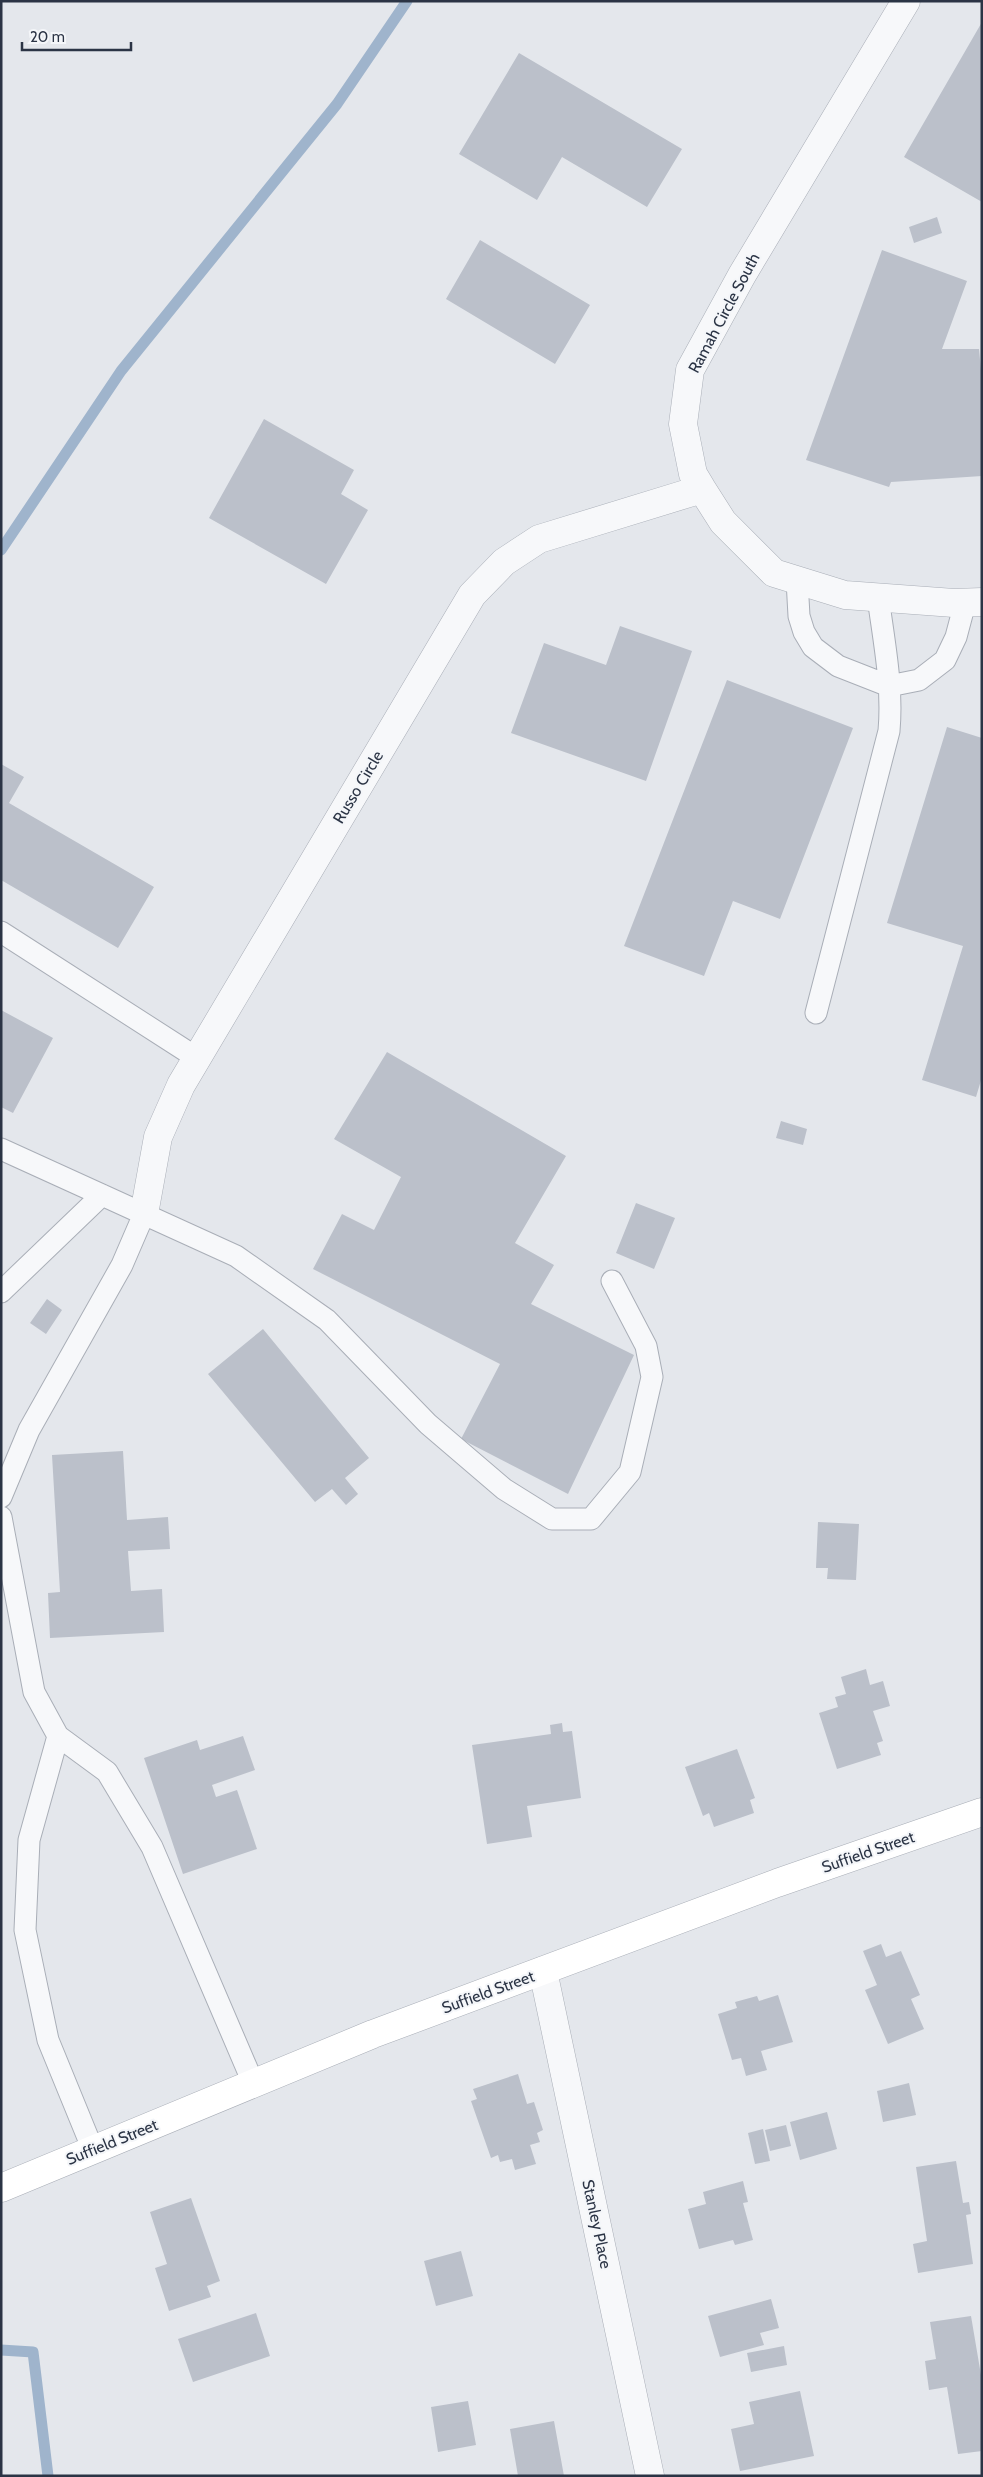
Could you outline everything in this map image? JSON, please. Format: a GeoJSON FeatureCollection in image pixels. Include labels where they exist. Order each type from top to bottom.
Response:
{"type":"FeatureCollection","features":[{"type":"Feature","properties":{"kind":"main road","name":"Suffield Street"},"geometry":{"type":"LineString","coordinates":[[1,2188],[254,2085],[373,2034],[777,1883],[982,1812]]}},
{"type":"Feature","properties":{"kind":"street","name":"Ramah Circle South"},"geometry":{"type":"LineString","coordinates":[[906,1],[742,275],[690,370],[683,424],[693,474],[702,490],[723,522],[774,573],[845,595],[973,602]]}},
{"type":"Feature","properties":{"kind":"street","name":"Russo Circle"},"geometry":{"type":"LineString","coordinates":[[144,1214],[158,1137],[180,1086],[472,595],[504,562],[539,539],[702,490]]}},
{"type":"Feature","properties":{"kind":"street","name":"Stanley Place"},"geometry":{"type":"LineString","coordinates":[[543,1971],[650,2476]]}},
{"type":"Feature","properties":{"kind":"lane"},"geometry":{"type":"LineString","coordinates":[[797,580],[799,616],[804,632],[813,647],[838,666],[889,686],[919,680],[945,660],[973,602]]}},
{"type":"Feature","properties":{"kind":"lane"},"geometry":{"type":"LineString","coordinates":[[816,1013],[889,731],[889,686],[878,597]]}},
{"type":"Feature","properties":{"kind":"lane"},"geometry":{"type":"LineString","coordinates":[[1,932],[197,1058]]}},
{"type":"Feature","properties":{"kind":"lane"},"geometry":{"type":"LineString","coordinates":[[1,1150],[236,1256],[327,1320],[428,1424],[504,1489],[552,1520],[590,1519],[630,1472],[652,1377],[646,1346],[612,1281]]}},
{"type":"Feature","properties":{"kind":"lane"},"geometry":{"type":"LineString","coordinates":[[1,1292],[102,1195]]}},
{"type":"Feature","properties":{"kind":"lane"},"geometry":{"type":"LineString","coordinates":[[1,1497],[28,1430],[122,1265],[144,1214]]}},
{"type":"Feature","properties":{"kind":"lane"},"geometry":{"type":"LineString","coordinates":[[1,1517],[34,1692],[58,1736],[107,1772],[152,1847],[254,2085]]}},
{"type":"Feature","properties":{"kind":"lane"},"geometry":{"type":"LineString","coordinates":[[58,1736],[29,1840],[26,1930],[48,2040],[93,2150]]}},
{"type":"Feature","properties":{"kind":"building"},"geometry":{"type":"Polygon","coordinates":[[[982,22],[982,202],[904,157],[982,22]]]}},
{"type":"Feature","properties":{"kind":"building"},"geometry":{"type":"Polygon","coordinates":[[[519,53],[682,149],[647,207],[562,157],[537,200],[459,154],[519,53]]]}},
{"type":"Feature","properties":{"kind":"building"},"geometry":{"type":"Polygon","coordinates":[[[937,217],[942,233],[914,243],[909,227],[937,217]]]}},
{"type":"Feature","properties":{"kind":"building"},"geometry":{"type":"Polygon","coordinates":[[[480,240],[590,305],[555,364],[446,299],[480,240]]]}},
{"type":"Feature","properties":{"kind":"building"},"geometry":{"type":"Polygon","coordinates":[[[882,250],[967,281],[942,349],[979,349],[982,381],[982,476],[891,482],[889,487],[806,460],[882,250]]]}},
{"type":"Feature","properties":{"kind":"building"},"geometry":{"type":"Polygon","coordinates":[[[264,419],[354,470],[341,494],[368,510],[326,584],[209,518],[264,419]]]}},
{"type":"Feature","properties":{"kind":"building"},"geometry":{"type":"Polygon","coordinates":[[[620,626],[692,651],[646,781],[511,733],[544,643],[606,665],[620,626]]]}},
{"type":"Feature","properties":{"kind":"building"},"geometry":{"type":"Polygon","coordinates":[[[727,680],[853,728],[780,919],[733,901],[704,976],[624,946],[727,680]]]}},
{"type":"Feature","properties":{"kind":"building"},"geometry":{"type":"Polygon","coordinates":[[[947,727],[982,738],[982,1077],[976,1097],[922,1080],[963,946],[887,923],[947,727]]]}},
{"type":"Feature","properties":{"kind":"building"},"geometry":{"type":"Polygon","coordinates":[[[1,764],[24,777],[9,803],[154,887],[118,948],[1,880],[1,764]]]}},
{"type":"Feature","properties":{"kind":"building"},"geometry":{"type":"Polygon","coordinates":[[[1,1010],[53,1038],[13,1113],[1,1107],[1,1010]]]}},
{"type":"Feature","properties":{"kind":"building"},"geometry":{"type":"Polygon","coordinates":[[[387,1052],[566,1156],[515,1243],[554,1265],[531,1304],[634,1355],[568,1494],[461,1439],[500,1364],[313,1269],[342,1214],[374,1230],[401,1177],[334,1139],[387,1052]]]}},
{"type":"Feature","properties":{"kind":"building"},"geometry":{"type":"Polygon","coordinates":[[[781,1121],[807,1129],[803,1145],[776,1138],[781,1121]]]}},
{"type":"Feature","properties":{"kind":"building"},"geometry":{"type":"Polygon","coordinates":[[[636,1203],[675,1218],[654,1269],[616,1253],[636,1203]]]}},
{"type":"Feature","properties":{"kind":"building"},"geometry":{"type":"Polygon","coordinates":[[[47,1299],[62,1310],[46,1334],[30,1323],[47,1299]]]}},
{"type":"Feature","properties":{"kind":"building"},"geometry":{"type":"Polygon","coordinates":[[[263,1329],[369,1458],[345,1478],[358,1494],[346,1505],[332,1489],[315,1502],[208,1374],[263,1329]]]}},
{"type":"Feature","properties":{"kind":"building"},"geometry":{"type":"Polygon","coordinates":[[[123,1451],[127,1520],[168,1517],[170,1549],[128,1551],[131,1591],[162,1589],[164,1632],[50,1638],[48,1593],[60,1592],[52,1455],[123,1451]]]}},
{"type":"Feature","properties":{"kind":"building"},"geometry":{"type":"Polygon","coordinates":[[[818,1522],[859,1524],[856,1580],[827,1579],[828,1568],[816,1568],[818,1522]]]}},
{"type":"Feature","properties":{"kind":"building"},"geometry":{"type":"Polygon","coordinates":[[[866,1669],[870,1685],[883,1681],[890,1706],[873,1711],[883,1741],[877,1743],[881,1755],[837,1769],[819,1713],[838,1707],[835,1697],[846,1694],[841,1677],[866,1669]]]}},
{"type":"Feature","properties":{"kind":"building"},"geometry":{"type":"Polygon","coordinates":[[[562,1723],[563,1732],[572,1731],[581,1798],[527,1806],[532,1837],[487,1844],[472,1745],[551,1734],[550,1725],[562,1723]]]}},
{"type":"Feature","properties":{"kind":"building"},"geometry":{"type":"Polygon","coordinates":[[[243,1736],[255,1770],[212,1785],[216,1797],[237,1790],[257,1849],[183,1874],[144,1758],[197,1740],[200,1750],[243,1736]]]}},
{"type":"Feature","properties":{"kind":"building"},"geometry":{"type":"Polygon","coordinates":[[[737,1749],[755,1798],[750,1800],[754,1813],[714,1827],[709,1813],[703,1816],[685,1767],[737,1749]]]}},
{"type":"Feature","properties":{"kind":"building"},"geometry":{"type":"Polygon","coordinates":[[[881,1944],[886,1957],[901,1951],[920,1995],[911,1999],[924,2029],[888,2044],[865,1990],[877,1985],[863,1951],[881,1944]]]}},
{"type":"Feature","properties":{"kind":"building"},"geometry":{"type":"Polygon","coordinates":[[[778,1995],[793,2042],[761,2051],[767,2070],[746,2076],[741,2058],[732,2060],[718,2014],[737,2008],[735,2002],[757,1996],[759,2001],[778,1995]]]}},
{"type":"Feature","properties":{"kind":"building"},"geometry":{"type":"Polygon","coordinates":[[[518,2074],[527,2104],[534,2102],[543,2130],[537,2133],[540,2142],[530,2145],[536,2164],[515,2170],[512,2159],[500,2162],[498,2155],[491,2158],[471,2101],[477,2099],[473,2089],[518,2074]]]}},
{"type":"Feature","properties":{"kind":"building"},"geometry":{"type":"Polygon","coordinates":[[[909,2083],[916,2115],[883,2122],[877,2091],[909,2083]]]}},
{"type":"Feature","properties":{"kind":"building"},"geometry":{"type":"Polygon","coordinates":[[[827,2112],[837,2149],[800,2160],[790,2122],[827,2112]]]}},
{"type":"Feature","properties":{"kind":"building"},"geometry":{"type":"Polygon","coordinates":[[[786,2125],[791,2146],[770,2151],[765,2130],[786,2125]]]}},
{"type":"Feature","properties":{"kind":"building"},"geometry":{"type":"Polygon","coordinates":[[[763,2129],[770,2161],[755,2164],[748,2133],[763,2129]]]}},
{"type":"Feature","properties":{"kind":"building"},"geometry":{"type":"Polygon","coordinates":[[[956,2161],[963,2203],[969,2202],[971,2214],[966,2215],[973,2264],[918,2273],[913,2244],[927,2241],[916,2167],[956,2161]]]}},
{"type":"Feature","properties":{"kind":"building"},"geometry":{"type":"Polygon","coordinates":[[[743,2181],[748,2202],[743,2203],[753,2240],[735,2245],[733,2240],[699,2249],[688,2209],[706,2204],[703,2192],[743,2181]]]}},
{"type":"Feature","properties":{"kind":"building"},"geometry":{"type":"Polygon","coordinates":[[[191,2198],[220,2281],[207,2286],[211,2297],[169,2311],[155,2268],[167,2264],[150,2212],[191,2198]]]}},
{"type":"Feature","properties":{"kind":"building"},"geometry":{"type":"Polygon","coordinates":[[[461,2251],[473,2296],[436,2306],[424,2261],[461,2251]]]}},
{"type":"Feature","properties":{"kind":"building"},"geometry":{"type":"Polygon","coordinates":[[[771,2299],[779,2328],[760,2333],[764,2345],[720,2357],[708,2316],[771,2299]]]}},
{"type":"Feature","properties":{"kind":"building"},"geometry":{"type":"Polygon","coordinates":[[[256,2313],[270,2356],[193,2382],[178,2339],[256,2313]]]}},
{"type":"Feature","properties":{"kind":"building"},"geometry":{"type":"Polygon","coordinates":[[[971,2316],[982,2381],[982,2451],[958,2454],[947,2387],[929,2390],[925,2361],[936,2359],[930,2322],[971,2316]]]}},
{"type":"Feature","properties":{"kind":"building"},"geometry":{"type":"Polygon","coordinates":[[[784,2346],[787,2365],[751,2372],[747,2353],[784,2346]]]}},
{"type":"Feature","properties":{"kind":"building"},"geometry":{"type":"Polygon","coordinates":[[[800,2391],[814,2456],[740,2471],[731,2429],[754,2424],[749,2402],[800,2391]]]}},
{"type":"Feature","properties":{"kind":"building"},"geometry":{"type":"Polygon","coordinates":[[[468,2401],[476,2445],[438,2452],[431,2407],[468,2401]]]}},
{"type":"Feature","properties":{"kind":"building"},"geometry":{"type":"Polygon","coordinates":[[[554,2421],[564,2476],[518,2476],[510,2429],[554,2421]]]}},
{"type":"Feature","properties":{"kind":"waterway"},"geometry":{"type":"LineString","coordinates":[[1,550],[121,371],[337,104],[407,1]]}},
{"type":"Feature","properties":{"kind":"waterway"},"geometry":{"type":"LineString","coordinates":[[1,2350],[33,2352],[48,2476]]}}]}
